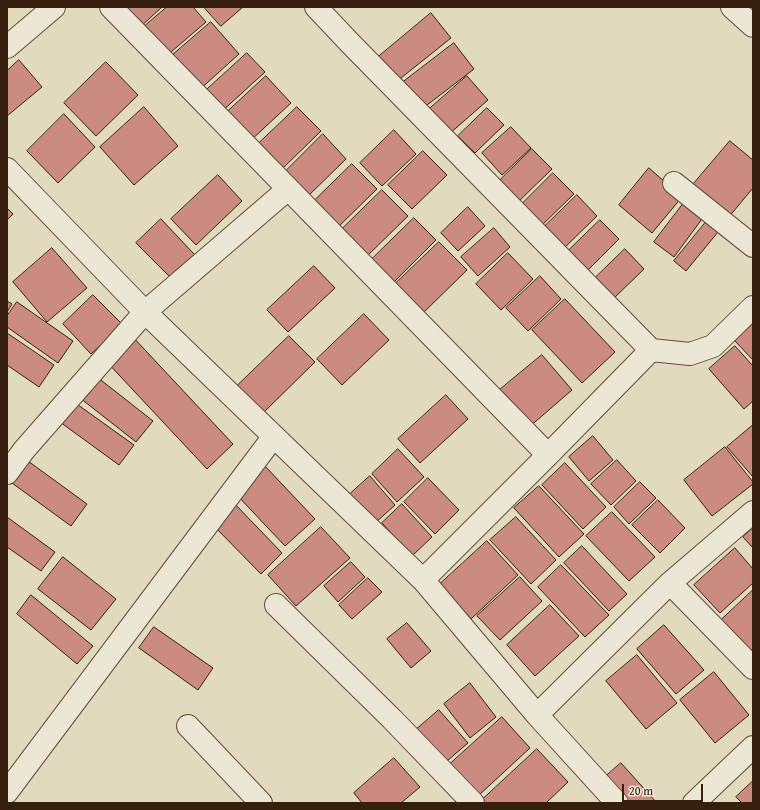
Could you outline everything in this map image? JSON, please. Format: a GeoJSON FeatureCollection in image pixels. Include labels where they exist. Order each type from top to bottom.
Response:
{"type":"FeatureCollection","features":[{"type":"Feature","properties":{"kind":"street"},"geometry":{"type":"LineString","coordinates":[[7,47],[54,7]]}},
{"type":"Feature","properties":{"kind":"street"},"geometry":{"type":"LineString","coordinates":[[111,7],[548,455]]}},
{"type":"Feature","properties":{"kind":"street"},"geometry":{"type":"LineString","coordinates":[[316,7],[651,350],[690,354],[713,346],[753,307]]}},
{"type":"Feature","properties":{"kind":"street"},"geometry":{"type":"LineString","coordinates":[[732,7],[753,26]]}},
{"type":"Feature","properties":{"kind":"street"},"geometry":{"type":"LineString","coordinates":[[7,169],[146,312],[423,580],[536,715],[617,803]]}},
{"type":"Feature","properties":{"kind":"street"},"geometry":{"type":"LineString","coordinates":[[674,183],[753,246]]}},
{"type":"Feature","properties":{"kind":"street"},"geometry":{"type":"LineString","coordinates":[[7,472],[24,450],[146,312],[288,189]]}},
{"type":"Feature","properties":{"kind":"street"},"geometry":{"type":"LineString","coordinates":[[423,580],[651,350]]}},
{"type":"Feature","properties":{"kind":"street"},"geometry":{"type":"LineString","coordinates":[[7,792],[274,436]]}},
{"type":"Feature","properties":{"kind":"street"},"geometry":{"type":"LineString","coordinates":[[536,715],[670,583],[753,512]]}},
{"type":"Feature","properties":{"kind":"street"},"geometry":{"type":"LineString","coordinates":[[670,583],[753,668]]}},
{"type":"Feature","properties":{"kind":"street"},"geometry":{"type":"LineString","coordinates":[[276,605],[392,719],[473,803]]}},
{"type":"Feature","properties":{"kind":"street"},"geometry":{"type":"LineString","coordinates":[[188,726],[261,803]]}},
{"type":"Feature","properties":{"kind":"street"},"geometry":{"type":"LineString","coordinates":[[694,803],[753,747]]}},
{"type":"Feature","properties":{"kind":"building"},"geometry":{"type":"Polygon","coordinates":[[[118,7],[162,7],[138,29],[118,7]]]}},
{"type":"Feature","properties":{"kind":"building"},"geometry":{"type":"Polygon","coordinates":[[[167,7],[193,7],[206,22],[164,58],[139,31],[167,7]]]}},
{"type":"Feature","properties":{"kind":"building"},"geometry":{"type":"Polygon","coordinates":[[[204,7],[243,7],[221,26],[204,7]]]}},
{"type":"Feature","properties":{"kind":"building"},"geometry":{"type":"Polygon","coordinates":[[[431,13],[451,38],[396,82],[377,58],[431,13]]]}},
{"type":"Feature","properties":{"kind":"building"},"geometry":{"type":"Polygon","coordinates":[[[211,22],[239,54],[197,92],[168,59],[211,22]]]}},
{"type":"Feature","properties":{"kind":"building"},"geometry":{"type":"Polygon","coordinates":[[[454,43],[474,69],[418,112],[398,86],[454,43]]]}},
{"type":"Feature","properties":{"kind":"building"},"geometry":{"type":"Polygon","coordinates":[[[247,53],[265,72],[219,114],[201,95],[247,53]]]}},
{"type":"Feature","properties":{"kind":"building"},"geometry":{"type":"Polygon","coordinates":[[[19,60],[42,87],[7,116],[7,71],[19,60]]]}},
{"type":"Feature","properties":{"kind":"building"},"geometry":{"type":"Polygon","coordinates":[[[106,62],[138,95],[96,136],[64,103],[106,62]]]}},
{"type":"Feature","properties":{"kind":"building"},"geometry":{"type":"Polygon","coordinates":[[[266,76],[291,103],[249,142],[224,115],[266,76]]]}},
{"type":"Feature","properties":{"kind":"building"},"geometry":{"type":"Polygon","coordinates":[[[467,76],[488,100],[448,135],[427,111],[467,76]]]}},
{"type":"Feature","properties":{"kind":"building"},"geometry":{"type":"Polygon","coordinates":[[[144,107],[178,146],[134,185],[100,147],[144,107]]]}},
{"type":"Feature","properties":{"kind":"building"},"geometry":{"type":"Polygon","coordinates":[[[297,107],[321,131],[279,172],[254,148],[297,107]]]}},
{"type":"Feature","properties":{"kind":"building"},"geometry":{"type":"Polygon","coordinates":[[[487,108],[504,125],[475,153],[458,136],[487,108]]]}},
{"type":"Feature","properties":{"kind":"building"},"geometry":{"type":"Polygon","coordinates":[[[64,114],[95,147],[58,183],[27,151],[64,114]]]}},
{"type":"Feature","properties":{"kind":"building"},"geometry":{"type":"Polygon","coordinates":[[[511,127],[531,148],[502,175],[482,153],[511,127]]]}},
{"type":"Feature","properties":{"kind":"building"},"geometry":{"type":"Polygon","coordinates":[[[394,130],[416,154],[382,186],[360,163],[394,130]]]}},
{"type":"Feature","properties":{"kind":"building"},"geometry":{"type":"Polygon","coordinates":[[[323,134],[346,159],[304,200],[281,176],[323,134]]]}},
{"type":"Feature","properties":{"kind":"building"},"geometry":{"type":"Polygon","coordinates":[[[730,141],[753,160],[753,188],[728,218],[691,187],[730,141]]]}},
{"type":"Feature","properties":{"kind":"building"},"geometry":{"type":"Polygon","coordinates":[[[532,149],[552,169],[516,204],[496,184],[532,149]]]}},
{"type":"Feature","properties":{"kind":"building"},"geometry":{"type":"Polygon","coordinates":[[[423,151],[447,175],[412,209],[388,185],[423,151]]]}},
{"type":"Feature","properties":{"kind":"building"},"geometry":{"type":"Polygon","coordinates":[[[352,164],[377,189],[333,232],[308,207],[352,164]]]}},
{"type":"Feature","properties":{"kind":"building"},"geometry":{"type":"Polygon","coordinates":[[[649,168],[682,197],[652,233],[619,205],[649,168]]]}},
{"type":"Feature","properties":{"kind":"building"},"geometry":{"type":"Polygon","coordinates":[[[553,173],[574,194],[538,229],[518,208],[553,173]]]}},
{"type":"Feature","properties":{"kind":"building"},"geometry":{"type":"Polygon","coordinates":[[[218,175],[242,201],[196,245],[171,219],[218,175]]]}},
{"type":"Feature","properties":{"kind":"building"},"geometry":{"type":"Polygon","coordinates":[[[382,190],[408,216],[361,262],[336,235],[382,190]]]}},
{"type":"Feature","properties":{"kind":"building"},"geometry":{"type":"Polygon","coordinates":[[[577,195],[597,216],[559,253],[539,232],[577,195]]]}},
{"type":"Feature","properties":{"kind":"building"},"geometry":{"type":"Polygon","coordinates":[[[683,204],[702,219],[674,257],[654,242],[683,204]]]}},
{"type":"Feature","properties":{"kind":"building"},"geometry":{"type":"Polygon","coordinates":[[[468,207],[485,226],[458,251],[441,233],[468,207]]]}},
{"type":"Feature","properties":{"kind":"building"},"geometry":{"type":"Polygon","coordinates":[[[7,208],[13,214],[7,220],[7,208]]]}},
{"type":"Feature","properties":{"kind":"building"},"geometry":{"type":"Polygon","coordinates":[[[414,218],[436,240],[389,287],[367,264],[414,218]]]}},
{"type":"Feature","properties":{"kind":"building"},"geometry":{"type":"Polygon","coordinates":[[[161,219],[195,255],[171,278],[136,243],[161,219]]]}},
{"type":"Feature","properties":{"kind":"building"},"geometry":{"type":"Polygon","coordinates":[[[600,220],[619,239],[582,276],[563,256],[600,220]]]}},
{"type":"Feature","properties":{"kind":"building"},"geometry":{"type":"Polygon","coordinates":[[[706,222],[718,232],[686,271],[674,261],[706,222]]]}},
{"type":"Feature","properties":{"kind":"building"},"geometry":{"type":"Polygon","coordinates":[[[494,228],[510,247],[478,276],[461,257],[494,228]]]}},
{"type":"Feature","properties":{"kind":"building"},"geometry":{"type":"Polygon","coordinates":[[[439,242],[467,270],[420,316],[392,287],[439,242]]]}},
{"type":"Feature","properties":{"kind":"building"},"geometry":{"type":"Polygon","coordinates":[[[52,248],[87,288],[47,322],[13,282],[52,248]]]}},
{"type":"Feature","properties":{"kind":"building"},"geometry":{"type":"Polygon","coordinates":[[[625,249],[644,269],[609,303],[589,284],[625,249]]]}},
{"type":"Feature","properties":{"kind":"building"},"geometry":{"type":"Polygon","coordinates":[[[508,253],[533,279],[501,310],[476,284],[508,253]]]}},
{"type":"Feature","properties":{"kind":"building"},"geometry":{"type":"Polygon","coordinates":[[[314,266],[335,288],[288,332],[267,310],[314,266]]]}},
{"type":"Feature","properties":{"kind":"building"},"geometry":{"type":"Polygon","coordinates":[[[540,276],[561,299],[528,331],[506,308],[540,276]]]}},
{"type":"Feature","properties":{"kind":"building"},"geometry":{"type":"Polygon","coordinates":[[[93,295],[123,325],[91,354],[63,324],[93,295]]]}},
{"type":"Feature","properties":{"kind":"building"},"geometry":{"type":"Polygon","coordinates":[[[565,299],[615,352],[582,383],[532,330],[565,299]]]}},
{"type":"Feature","properties":{"kind":"building"},"geometry":{"type":"Polygon","coordinates":[[[7,301],[12,304],[7,312],[7,301]]]}},
{"type":"Feature","properties":{"kind":"building"},"geometry":{"type":"Polygon","coordinates":[[[17,302],[73,341],[58,363],[7,327],[7,316],[17,302]]]}},
{"type":"Feature","properties":{"kind":"building"},"geometry":{"type":"Polygon","coordinates":[[[364,314],[389,340],[342,385],[317,359],[364,314]]]}},
{"type":"Feature","properties":{"kind":"building"},"geometry":{"type":"Polygon","coordinates":[[[753,321],[753,360],[733,339],[753,321]]]}},
{"type":"Feature","properties":{"kind":"building"},"geometry":{"type":"Polygon","coordinates":[[[7,333],[54,365],[39,387],[7,365],[7,333]]]}},
{"type":"Feature","properties":{"kind":"building"},"geometry":{"type":"Polygon","coordinates":[[[131,335],[233,444],[207,469],[105,360],[131,335]]]}},
{"type":"Feature","properties":{"kind":"building"},"geometry":{"type":"Polygon","coordinates":[[[289,336],[315,362],[260,416],[234,389],[289,336]]]}},
{"type":"Feature","properties":{"kind":"building"},"geometry":{"type":"Polygon","coordinates":[[[735,346],[753,366],[753,401],[744,409],[709,369],[735,346]]]}},
{"type":"Feature","properties":{"kind":"building"},"geometry":{"type":"Polygon","coordinates":[[[542,355],[572,390],[528,428],[497,392],[542,355]]]}},
{"type":"Feature","properties":{"kind":"building"},"geometry":{"type":"Polygon","coordinates":[[[97,377],[153,421],[136,442],[80,398],[97,377]]]}},
{"type":"Feature","properties":{"kind":"building"},"geometry":{"type":"Polygon","coordinates":[[[446,395],[468,419],[420,463],[398,439],[446,395]]]}},
{"type":"Feature","properties":{"kind":"building"},"geometry":{"type":"Polygon","coordinates":[[[74,402],[134,445],[119,465],[60,422],[74,402]]]}},
{"type":"Feature","properties":{"kind":"building"},"geometry":{"type":"Polygon","coordinates":[[[753,425],[753,477],[727,447],[753,425]]]}},
{"type":"Feature","properties":{"kind":"building"},"geometry":{"type":"Polygon","coordinates":[[[593,436],[613,460],[589,481],[569,457],[593,436]]]}},
{"type":"Feature","properties":{"kind":"building"},"geometry":{"type":"Polygon","coordinates":[[[725,447],[753,482],[753,484],[712,516],[684,480],[725,447]]]}},
{"type":"Feature","properties":{"kind":"building"},"geometry":{"type":"Polygon","coordinates":[[[398,449],[424,477],[397,502],[372,474],[398,449]]]}},
{"type":"Feature","properties":{"kind":"building"},"geometry":{"type":"Polygon","coordinates":[[[617,460],[636,481],[611,505],[591,484],[617,460]]]}},
{"type":"Feature","properties":{"kind":"building"},"geometry":{"type":"Polygon","coordinates":[[[28,461],[87,504],[71,526],[12,483],[28,461]]]}},
{"type":"Feature","properties":{"kind":"building"},"geometry":{"type":"Polygon","coordinates":[[[565,463],[606,507],[583,529],[542,485],[565,463]]]}},
{"type":"Feature","properties":{"kind":"building"},"geometry":{"type":"Polygon","coordinates":[[[264,465],[315,519],[285,546],[235,493],[264,465]]]}},
{"type":"Feature","properties":{"kind":"building"},"geometry":{"type":"Polygon","coordinates":[[[370,476],[395,505],[374,524],[349,495],[370,476]]]}},
{"type":"Feature","properties":{"kind":"building"},"geometry":{"type":"Polygon","coordinates":[[[428,478],[459,510],[435,534],[404,502],[428,478]]]}},
{"type":"Feature","properties":{"kind":"building"},"geometry":{"type":"Polygon","coordinates":[[[640,482],[656,498],[629,524],[614,507],[640,482]]]}},
{"type":"Feature","properties":{"kind":"building"},"geometry":{"type":"Polygon","coordinates":[[[539,486],[584,534],[559,557],[514,508],[539,486]]]}},
{"type":"Feature","properties":{"kind":"building"},"geometry":{"type":"Polygon","coordinates":[[[658,500],[685,528],[660,553],[632,525],[658,500]]]}},
{"type":"Feature","properties":{"kind":"building"},"geometry":{"type":"Polygon","coordinates":[[[232,501],[282,553],[261,574],[211,523],[232,501]]]}},
{"type":"Feature","properties":{"kind":"building"},"geometry":{"type":"Polygon","coordinates":[[[402,504],[432,537],[412,556],[382,523],[402,504]]]}},
{"type":"Feature","properties":{"kind":"building"},"geometry":{"type":"Polygon","coordinates":[[[612,512],[655,557],[629,581],[586,536],[612,512]]]}},
{"type":"Feature","properties":{"kind":"building"},"geometry":{"type":"Polygon","coordinates":[[[7,517],[55,552],[41,571],[7,547],[7,517]]]}},
{"type":"Feature","properties":{"kind":"building"},"geometry":{"type":"Polygon","coordinates":[[[516,517],[556,560],[531,584],[490,540],[516,517]]]}},
{"type":"Feature","properties":{"kind":"building"},"geometry":{"type":"Polygon","coordinates":[[[321,527],[350,558],[296,606],[268,575],[321,527]]]}},
{"type":"Feature","properties":{"kind":"building"},"geometry":{"type":"Polygon","coordinates":[[[753,528],[753,548],[743,537],[753,528]]]}},
{"type":"Feature","properties":{"kind":"building"},"geometry":{"type":"Polygon","coordinates":[[[487,541],[518,575],[471,619],[439,585],[487,541]]]}},
{"type":"Feature","properties":{"kind":"building"},"geometry":{"type":"Polygon","coordinates":[[[582,546],[627,594],[609,611],[564,563],[582,546]]]}},
{"type":"Feature","properties":{"kind":"building"},"geometry":{"type":"Polygon","coordinates":[[[735,548],[753,569],[753,583],[720,613],[694,585],[735,548]]]}},
{"type":"Feature","properties":{"kind":"building"},"geometry":{"type":"Polygon","coordinates":[[[63,557],[116,599],[91,630],[38,589],[63,557]]]}},
{"type":"Feature","properties":{"kind":"building"},"geometry":{"type":"Polygon","coordinates":[[[351,562],[365,577],[338,602],[324,586],[351,562]]]}},
{"type":"Feature","properties":{"kind":"building"},"geometry":{"type":"Polygon","coordinates":[[[561,565],[609,615],[585,637],[538,587],[561,565]]]}},
{"type":"Feature","properties":{"kind":"building"},"geometry":{"type":"Polygon","coordinates":[[[520,577],[542,601],[500,640],[477,616],[520,577]]]}},
{"type":"Feature","properties":{"kind":"building"},"geometry":{"type":"Polygon","coordinates":[[[368,578],[382,592],[352,619],[339,605],[368,578]]]}},
{"type":"Feature","properties":{"kind":"building"},"geometry":{"type":"Polygon","coordinates":[[[753,590],[753,663],[717,624],[753,590]]]}},
{"type":"Feature","properties":{"kind":"building"},"geometry":{"type":"Polygon","coordinates":[[[31,595],[93,646],[77,664],[17,614],[31,595]]]}},
{"type":"Feature","properties":{"kind":"building"},"geometry":{"type":"Polygon","coordinates":[[[550,605],[579,636],[535,676],[507,645],[550,605]]]}},
{"type":"Feature","properties":{"kind":"building"},"geometry":{"type":"Polygon","coordinates":[[[407,623],[431,651],[411,668],[387,639],[407,623]]]}},
{"type":"Feature","properties":{"kind":"building"},"geometry":{"type":"Polygon","coordinates":[[[664,625],[704,670],[676,694],[637,649],[664,625]]]}},
{"type":"Feature","properties":{"kind":"building"},"geometry":{"type":"Polygon","coordinates":[[[154,627],[213,668],[198,690],[139,648],[154,627]]]}},
{"type":"Feature","properties":{"kind":"building"},"geometry":{"type":"Polygon","coordinates":[[[637,655],[677,703],[646,729],[606,681],[637,655]]]}},
{"type":"Feature","properties":{"kind":"building"},"geometry":{"type":"Polygon","coordinates":[[[714,672],[749,715],[715,743],[680,700],[714,672]]]}},
{"type":"Feature","properties":{"kind":"building"},"geometry":{"type":"Polygon","coordinates":[[[470,683],[496,717],[470,738],[444,704],[470,683]]]}},
{"type":"Feature","properties":{"kind":"building"},"geometry":{"type":"Polygon","coordinates":[[[439,710],[468,743],[440,767],[411,734],[439,710]]]}},
{"type":"Feature","properties":{"kind":"building"},"geometry":{"type":"Polygon","coordinates":[[[502,717],[530,748],[478,796],[449,765],[502,717]]]}},
{"type":"Feature","properties":{"kind":"building"},"geometry":{"type":"Polygon","coordinates":[[[537,749],[568,782],[546,803],[483,803],[481,801],[537,749]]]}},
{"type":"Feature","properties":{"kind":"building"},"geometry":{"type":"Polygon","coordinates":[[[394,758],[420,787],[401,803],[362,803],[354,793],[394,758]]]}},
{"type":"Feature","properties":{"kind":"building"},"geometry":{"type":"Polygon","coordinates":[[[621,763],[657,803],[626,803],[604,778],[621,763]]]}},
{"type":"Feature","properties":{"kind":"building"},"geometry":{"type":"Polygon","coordinates":[[[753,781],[753,803],[742,803],[736,797],[753,781]]]}}]}
